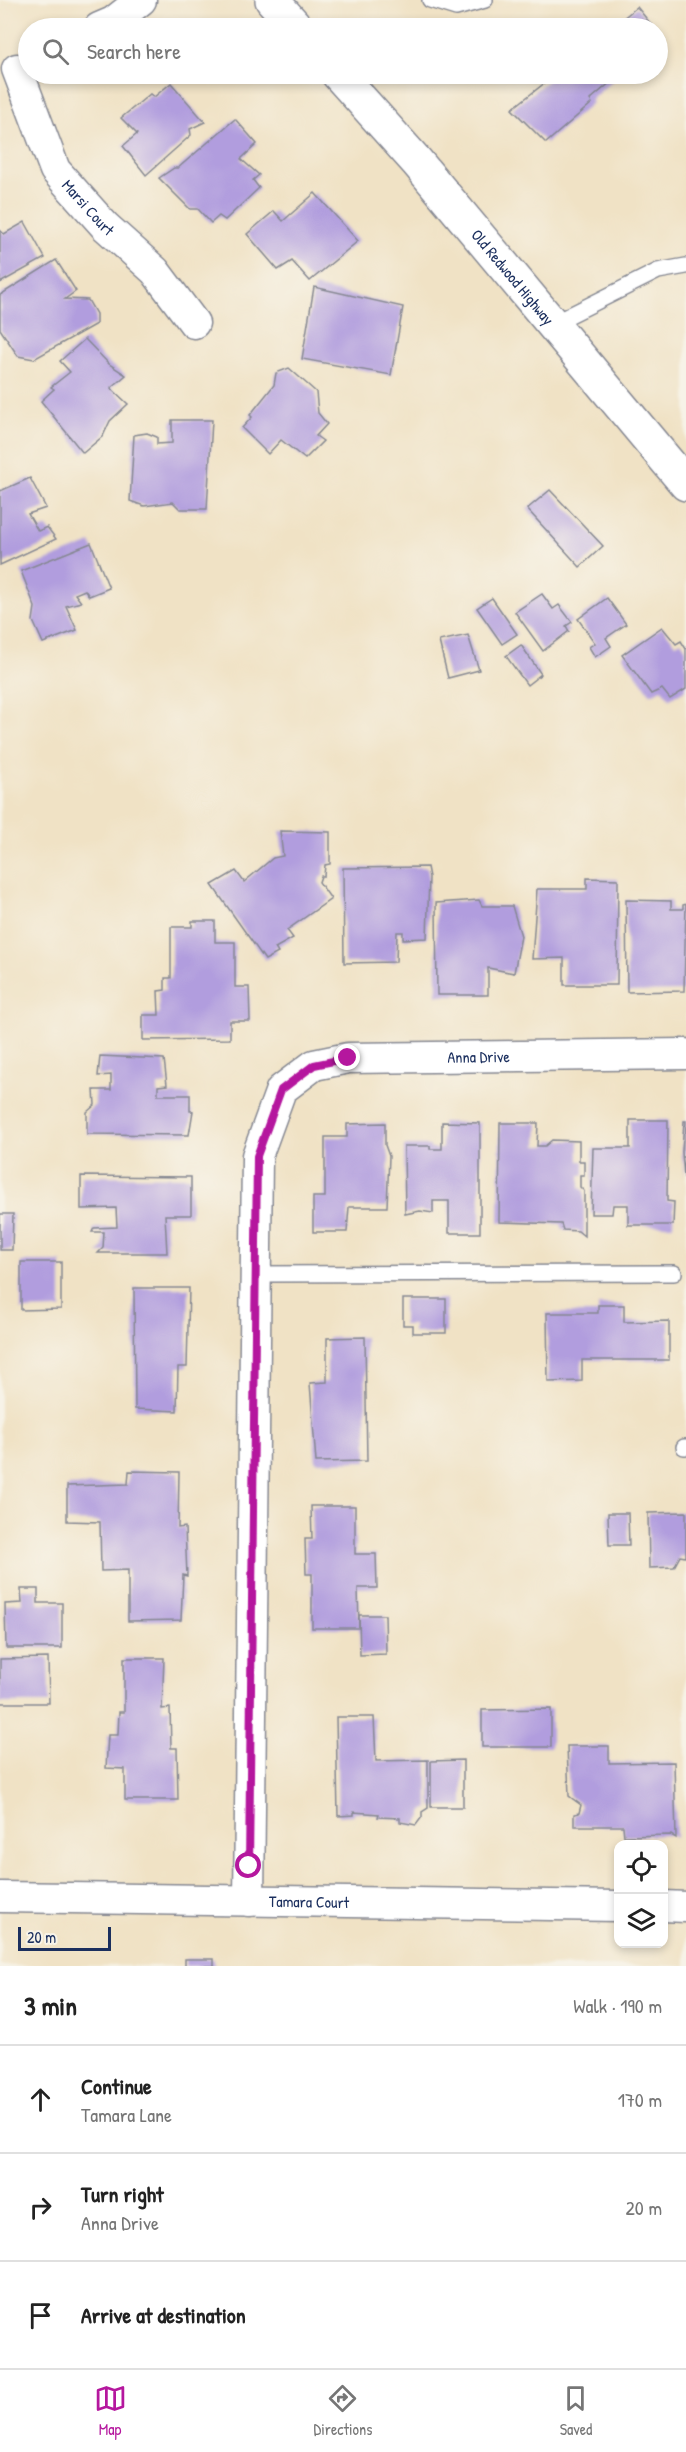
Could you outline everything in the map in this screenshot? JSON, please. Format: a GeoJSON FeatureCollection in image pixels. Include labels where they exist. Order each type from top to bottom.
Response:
{"type":"FeatureCollection","features":[{"type":"Feature","properties":{"kind":"main road"},"geometry":{"type":"LineString","coordinates":[[274,1],[288,18]]}},
{"type":"Feature","properties":{"kind":"main road","name":"Old Redwood Highway"},"geometry":{"type":"LineString","coordinates":[[347,84],[417,162],[686,484]]}},
{"type":"Feature","properties":{"kind":"street"},"geometry":{"type":"LineString","coordinates":[[117,18],[141,0]]}},
{"type":"Feature","properties":{"kind":"street","name":"Marsi Court"},"geometry":{"type":"LineString","coordinates":[[21,84],[56,170],[105,226],[155,271],[194,323]]}},
{"type":"Feature","properties":{"kind":"street","name":"Anna Drive"},"geometry":{"type":"LineString","coordinates":[[255,1274],[257,1156],[281,1090],[314,1065],[348,1058],[686,1054]]}},
{"type":"Feature","properties":{"kind":"street"},"geometry":{"type":"LineString","coordinates":[[249,1901],[255,1274]]}},
{"type":"Feature","properties":{"kind":"street","name":"Tamara Court"},"geometry":{"type":"LineString","coordinates":[[0,1897],[614,1906]]}},
{"type":"Feature","properties":{"kind":"street"},"geometry":{"type":"LineString","coordinates":[[668,1906],[686,1906]]}},
{"type":"Feature","properties":{"kind":"lane"},"geometry":{"type":"LineString","coordinates":[[430,0],[456,8],[484,0]]}},
{"type":"Feature","properties":{"kind":"lane"},"geometry":{"type":"LineString","coordinates":[[552,324],[658,271],[686,266]]}},
{"type":"Feature","properties":{"kind":"lane"},"geometry":{"type":"LineString","coordinates":[[255,1274],[674,1273]]}},
{"type":"Feature","properties":{"kind":"building"},"geometry":{"type":"Polygon","coordinates":[[[637,7],[646,18],[623,18],[637,7]]]}},
{"type":"Feature","properties":{"kind":"building"},"geometry":{"type":"Polygon","coordinates":[[[172,84],[205,122],[190,129],[191,135],[146,175],[123,146],[137,134],[121,118],[150,94],[154,97],[172,84]]]}},
{"type":"Feature","properties":{"kind":"building"},"geometry":{"type":"Polygon","coordinates":[[[543,84],[608,84],[590,100],[592,103],[546,143],[512,109],[543,84]]]}},
{"type":"Feature","properties":{"kind":"building"},"geometry":{"type":"Polygon","coordinates":[[[235,119],[257,144],[241,159],[259,175],[253,180],[259,188],[225,220],[219,216],[211,223],[198,209],[190,209],[159,178],[174,168],[178,168],[235,119]]]}},
{"type":"Feature","properties":{"kind":"building"},"geometry":{"type":"Polygon","coordinates":[[[315,193],[358,241],[310,281],[292,261],[278,270],[247,234],[274,211],[283,221],[315,193]]]}},
{"type":"Feature","properties":{"kind":"building"},"geometry":{"type":"Polygon","coordinates":[[[25,222],[45,258],[0,283],[0,230],[4,234],[25,222]]]}},
{"type":"Feature","properties":{"kind":"building"},"geometry":{"type":"Polygon","coordinates":[[[56,260],[76,291],[65,299],[88,300],[96,314],[96,324],[34,359],[18,356],[0,329],[0,295],[56,260]]]}},
{"type":"Feature","properties":{"kind":"building"},"geometry":{"type":"Polygon","coordinates":[[[314,287],[403,307],[391,375],[302,359],[314,287]]]}},
{"type":"Feature","properties":{"kind":"building"},"geometry":{"type":"Polygon","coordinates":[[[85,339],[109,364],[126,375],[111,388],[128,404],[110,421],[103,436],[83,453],[41,401],[54,389],[51,387],[70,372],[60,361],[85,339]]]}},
{"type":"Feature","properties":{"kind":"building"},"geometry":{"type":"Polygon","coordinates":[[[289,368],[316,392],[318,413],[327,424],[316,436],[323,441],[305,459],[281,440],[268,454],[242,428],[274,385],[276,373],[289,368]]]}},
{"type":"Feature","properties":{"kind":"building"},"geometry":{"type":"Polygon","coordinates":[[[172,420],[212,420],[207,509],[180,509],[173,502],[144,506],[130,501],[134,435],[147,433],[157,437],[157,444],[172,443],[172,420]]]}},
{"type":"Feature","properties":{"kind":"building"},"geometry":{"type":"Polygon","coordinates":[[[30,478],[46,508],[28,514],[38,531],[47,527],[56,539],[0,565],[0,491],[30,478]]]}},
{"type":"Feature","properties":{"kind":"building"},"geometry":{"type":"Polygon","coordinates":[[[550,490],[603,546],[580,567],[527,509],[550,490]]]}},
{"type":"Feature","properties":{"kind":"building"},"geometry":{"type":"Polygon","coordinates":[[[91,543],[109,588],[89,596],[85,590],[75,594],[81,602],[66,606],[77,630],[43,643],[33,621],[35,607],[21,571],[91,543]]]}},
{"type":"Feature","properties":{"kind":"building"},"geometry":{"type":"Polygon","coordinates":[[[542,594],[553,609],[559,605],[572,622],[566,626],[569,631],[543,651],[515,612],[542,594]]]}},
{"type":"Feature","properties":{"kind":"building"},"geometry":{"type":"Polygon","coordinates":[[[492,598],[517,634],[502,644],[477,608],[492,598]]]}},
{"type":"Feature","properties":{"kind":"building"},"geometry":{"type":"Polygon","coordinates":[[[607,598],[626,624],[606,638],[611,646],[595,657],[589,647],[595,643],[578,619],[607,598]]]}},
{"type":"Feature","properties":{"kind":"building"},"geometry":{"type":"Polygon","coordinates":[[[662,627],[676,644],[681,641],[686,649],[686,689],[670,699],[662,689],[651,694],[622,655],[662,627]]]}},
{"type":"Feature","properties":{"kind":"building"},"geometry":{"type":"Polygon","coordinates":[[[468,635],[479,670],[448,678],[439,641],[468,635]]]}},
{"type":"Feature","properties":{"kind":"building"},"geometry":{"type":"Polygon","coordinates":[[[521,645],[541,674],[527,685],[506,656],[521,645]]]}},
{"type":"Feature","properties":{"kind":"building"},"geometry":{"type":"Polygon","coordinates":[[[280,831],[330,832],[330,864],[325,865],[324,876],[321,876],[319,882],[331,899],[287,930],[293,938],[275,948],[278,953],[265,960],[212,885],[236,871],[244,882],[273,858],[283,856],[280,831]]]}},
{"type":"Feature","properties":{"kind":"building"},"geometry":{"type":"Polygon","coordinates":[[[427,867],[429,877],[427,938],[403,939],[403,932],[397,932],[396,962],[344,963],[343,868],[427,867]]]}},
{"type":"Feature","properties":{"kind":"building"},"geometry":{"type":"Polygon","coordinates":[[[587,878],[618,879],[617,985],[564,985],[564,958],[532,959],[537,889],[587,889],[587,878]]]}},
{"type":"Feature","properties":{"kind":"building"},"geometry":{"type":"Polygon","coordinates":[[[479,900],[482,906],[512,906],[521,936],[514,973],[488,968],[488,995],[437,995],[436,903],[479,900]]]}},
{"type":"Feature","properties":{"kind":"building"},"geometry":{"type":"Polygon","coordinates":[[[626,900],[671,901],[671,909],[683,909],[683,905],[686,904],[684,991],[627,992],[626,900]]]}},
{"type":"Feature","properties":{"kind":"building"},"geometry":{"type":"Polygon","coordinates":[[[192,921],[215,921],[215,942],[235,942],[235,987],[249,987],[250,1021],[230,1021],[230,1039],[143,1040],[143,1015],[159,1015],[158,991],[165,990],[165,978],[171,978],[171,927],[192,927],[192,921]]]}},
{"type":"Feature","properties":{"kind":"building"},"geometry":{"type":"Polygon","coordinates":[[[100,1056],[164,1059],[167,1085],[158,1086],[158,1095],[190,1095],[190,1111],[193,1111],[189,1135],[87,1134],[87,1112],[95,1105],[94,1090],[111,1090],[111,1075],[98,1076],[100,1056]]]}},
{"type":"Feature","properties":{"kind":"building"},"geometry":{"type":"Polygon","coordinates":[[[630,1120],[668,1120],[667,1201],[674,1202],[673,1225],[628,1225],[628,1205],[613,1205],[612,1214],[591,1214],[593,1148],[630,1148],[630,1120]]]}},
{"type":"Feature","properties":{"kind":"building"},"geometry":{"type":"Polygon","coordinates":[[[684,1121],[686,1121],[684,1178],[682,1152],[684,1121]]]}},
{"type":"Feature","properties":{"kind":"building"},"geometry":{"type":"Polygon","coordinates":[[[442,1122],[480,1123],[480,1233],[449,1233],[449,1201],[433,1201],[433,1213],[420,1211],[405,1214],[404,1146],[430,1146],[430,1149],[442,1149],[442,1122]]]}},
{"type":"Feature","properties":{"kind":"building"},"geometry":{"type":"Polygon","coordinates":[[[385,1123],[385,1145],[389,1156],[387,1207],[349,1207],[347,1232],[313,1232],[313,1197],[325,1197],[325,1137],[347,1137],[347,1124],[385,1123]]]}},
{"type":"Feature","properties":{"kind":"building"},"geometry":{"type":"Polygon","coordinates":[[[500,1123],[538,1123],[537,1146],[545,1146],[552,1140],[579,1141],[579,1161],[584,1161],[584,1175],[580,1175],[580,1187],[584,1191],[584,1236],[578,1231],[563,1230],[561,1224],[499,1222],[500,1123]]]}},
{"type":"Feature","properties":{"kind":"building"},"geometry":{"type":"Polygon","coordinates":[[[81,1176],[191,1177],[191,1215],[165,1215],[167,1253],[98,1253],[103,1248],[104,1232],[92,1232],[94,1228],[117,1227],[116,1208],[81,1209],[81,1176]]]}},
{"type":"Feature","properties":{"kind":"building"},"geometry":{"type":"Polygon","coordinates":[[[0,1214],[13,1214],[12,1250],[0,1250],[0,1214]]]}},
{"type":"Feature","properties":{"kind":"building"},"geometry":{"type":"Polygon","coordinates":[[[21,1262],[61,1262],[61,1309],[21,1310],[21,1262]]]}},
{"type":"Feature","properties":{"kind":"building"},"geometry":{"type":"Polygon","coordinates":[[[134,1288],[189,1288],[187,1367],[178,1367],[177,1411],[135,1409],[134,1288]]]}},
{"type":"Feature","properties":{"kind":"building"},"geometry":{"type":"Polygon","coordinates":[[[403,1299],[446,1299],[446,1333],[413,1333],[413,1325],[403,1325],[403,1299]]]}},
{"type":"Feature","properties":{"kind":"building"},"geometry":{"type":"Polygon","coordinates":[[[598,1305],[624,1305],[624,1322],[669,1321],[669,1360],[582,1360],[582,1381],[548,1382],[547,1313],[598,1313],[598,1305]]]}},
{"type":"Feature","properties":{"kind":"building"},"geometry":{"type":"Polygon","coordinates":[[[365,1337],[367,1461],[316,1462],[310,1383],[327,1382],[327,1338],[365,1337]]]}},
{"type":"Feature","properties":{"kind":"building"},"geometry":{"type":"Polygon","coordinates":[[[129,1471],[179,1472],[178,1528],[185,1527],[187,1576],[183,1575],[181,1620],[128,1621],[128,1570],[101,1571],[100,1522],[67,1521],[67,1486],[128,1484],[129,1471]]]}},
{"type":"Feature","properties":{"kind":"building"},"geometry":{"type":"Polygon","coordinates":[[[311,1506],[355,1506],[355,1554],[376,1554],[377,1588],[358,1588],[359,1628],[312,1628],[312,1574],[306,1574],[305,1539],[312,1539],[311,1506]]]}},
{"type":"Feature","properties":{"kind":"building"},"geometry":{"type":"Polygon","coordinates":[[[686,1512],[686,1557],[680,1556],[674,1567],[649,1568],[648,1513],[686,1512]]]}},
{"type":"Feature","properties":{"kind":"building"},"geometry":{"type":"Polygon","coordinates":[[[608,1513],[628,1513],[629,1545],[609,1545],[608,1513]]]}},
{"type":"Feature","properties":{"kind":"building"},"geometry":{"type":"Polygon","coordinates":[[[21,1589],[38,1589],[38,1603],[62,1603],[62,1648],[6,1648],[5,1604],[22,1603],[21,1589]]]}},
{"type":"Feature","properties":{"kind":"building"},"geometry":{"type":"Polygon","coordinates":[[[359,1615],[385,1615],[386,1654],[360,1655],[359,1615]]]}},
{"type":"Feature","properties":{"kind":"building"},"geometry":{"type":"Polygon","coordinates":[[[48,1658],[49,1703],[0,1703],[0,1659],[48,1658]]]}},
{"type":"Feature","properties":{"kind":"building"},"geometry":{"type":"Polygon","coordinates":[[[124,1658],[164,1658],[162,1709],[170,1708],[171,1748],[177,1748],[178,1800],[125,1800],[125,1769],[106,1768],[108,1735],[118,1735],[119,1712],[124,1712],[124,1658]]]}},
{"type":"Feature","properties":{"kind":"building"},"geometry":{"type":"Polygon","coordinates":[[[551,1709],[551,1747],[482,1747],[482,1710],[551,1709]]]}},
{"type":"Feature","properties":{"kind":"building"},"geometry":{"type":"Polygon","coordinates":[[[336,1717],[374,1717],[376,1761],[428,1760],[428,1808],[422,1812],[422,1817],[416,1825],[400,1822],[400,1818],[378,1817],[379,1814],[354,1812],[354,1815],[338,1816],[336,1717]]]}},
{"type":"Feature","properties":{"kind":"building"},"geometry":{"type":"Polygon","coordinates":[[[567,1746],[609,1746],[609,1763],[674,1762],[676,1838],[671,1835],[624,1836],[623,1826],[574,1826],[574,1814],[579,1813],[581,1805],[569,1796],[567,1746]]]}},
{"type":"Feature","properties":{"kind":"building"},"geometry":{"type":"Polygon","coordinates":[[[463,1760],[463,1807],[431,1807],[431,1761],[463,1760]]]}},
{"type":"Feature","properties":{"kind":"building"},"geometry":{"type":"Polygon","coordinates":[[[185,1959],[214,1959],[214,1966],[185,1966],[185,1959]]]}},
{"type":"Feature","properties":{"kind":"route"},"geometry":{"type":"LineString","coordinates":[[249,1866],[257,1156],[281,1090],[314,1065],[348,1058]]}}]}
